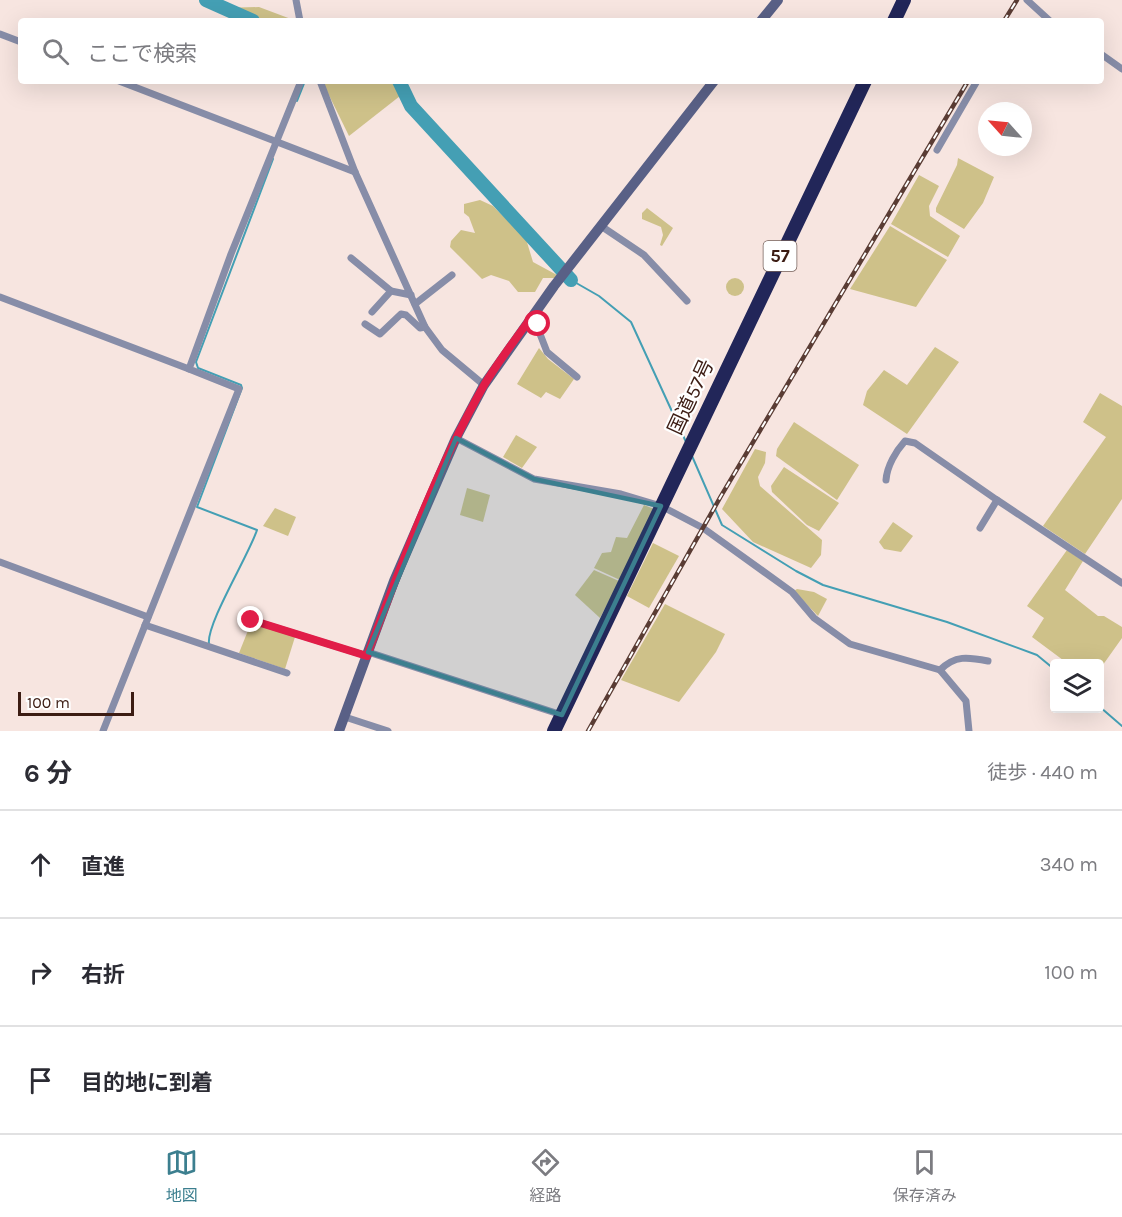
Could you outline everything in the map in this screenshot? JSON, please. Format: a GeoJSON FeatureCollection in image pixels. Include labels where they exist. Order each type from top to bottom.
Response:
{"type":"FeatureCollection","features":[{"type":"Feature","properties":{"kind":"highway"},"geometry":{"type":"LineString","coordinates":[[895,18],[904,0]]}},
{"type":"Feature","properties":{"kind":"highway","name":"国道57号"},"geometry":{"type":"LineString","coordinates":[[554,731],[864,84]]}},
{"type":"Feature","properties":{"kind":"street"},"geometry":{"type":"LineString","coordinates":[[296,0],[299,18]]}},
{"type":"Feature","properties":{"kind":"street"},"geometry":{"type":"LineString","coordinates":[[763,18],[778,0]]}},
{"type":"Feature","properties":{"kind":"street"},"geometry":{"type":"LineString","coordinates":[[1027,0],[1040,18]]}},
{"type":"Feature","properties":{"kind":"street"},"geometry":{"type":"LineString","coordinates":[[0,34],[18,41]]}},
{"type":"Feature","properties":{"kind":"street"},"geometry":{"type":"LineString","coordinates":[[1104,56],[1122,69]]}},
{"type":"Feature","properties":{"kind":"street"},"geometry":{"type":"LineString","coordinates":[[126,84],[355,172]]}},
{"type":"Feature","properties":{"kind":"street"},"geometry":{"type":"LineString","coordinates":[[189,369],[300,84]]}},
{"type":"Feature","properties":{"kind":"street"},"geometry":{"type":"LineString","coordinates":[[321,84],[355,172],[426,327],[442,350],[484,385]]}},
{"type":"Feature","properties":{"kind":"street"},"geometry":{"type":"LineString","coordinates":[[339,731],[394,581],[456,438],[484,385],[532,316],[712,84]]}},
{"type":"Feature","properties":{"kind":"street"},"geometry":{"type":"LineString","coordinates":[[937,150],[975,84]]}},
{"type":"Feature","properties":{"kind":"street"},"geometry":{"type":"LineString","coordinates":[[601,226],[644,255],[687,301]]}},
{"type":"Feature","properties":{"kind":"street"},"geometry":{"type":"LineString","coordinates":[[351,258],[391,291],[411,295]]}},
{"type":"Feature","properties":{"kind":"street"},"geometry":{"type":"LineString","coordinates":[[415,304],[452,275]]}},
{"type":"Feature","properties":{"kind":"street"},"geometry":{"type":"LineString","coordinates":[[372,312],[391,291]]}},
{"type":"Feature","properties":{"kind":"street"},"geometry":{"type":"LineString","coordinates":[[0,297],[239,389],[104,731]]}},
{"type":"Feature","properties":{"kind":"street"},"geometry":{"type":"LineString","coordinates":[[365,324],[380,334],[401,314],[406,315],[420,328],[426,327]]}},
{"type":"Feature","properties":{"kind":"street"},"geometry":{"type":"LineString","coordinates":[[532,316],[547,352],[577,377]]}},
{"type":"Feature","properties":{"kind":"street"},"geometry":{"type":"LineString","coordinates":[[456,438],[534,479],[621,494],[661,506],[703,528],[742,559],[764,571],[792,592],[814,618],[850,644],[940,670],[966,701],[969,731]]}},
{"type":"Feature","properties":{"kind":"street"},"geometry":{"type":"LineString","coordinates":[[886,480],[887,471],[902,444],[911,440],[1122,583]]}},
{"type":"Feature","properties":{"kind":"street"},"geometry":{"type":"LineString","coordinates":[[980,528],[997,500]]}},
{"type":"Feature","properties":{"kind":"street"},"geometry":{"type":"LineString","coordinates":[[0,562],[148,617]]}},
{"type":"Feature","properties":{"kind":"street"},"geometry":{"type":"LineString","coordinates":[[253,612],[251,620],[562,715]]}},
{"type":"Feature","properties":{"kind":"street"},"geometry":{"type":"LineString","coordinates":[[145,625],[287,673]]}},
{"type":"Feature","properties":{"kind":"street"},"geometry":{"type":"LineString","coordinates":[[940,670],[955,658],[967,657],[988,661]]}},
{"type":"Feature","properties":{"kind":"street"},"geometry":{"type":"LineString","coordinates":[[345,717],[388,731]]}},
{"type":"Feature","properties":{"kind":"highlighted area"},"geometry":{"type":"Polygon","coordinates":[[[456,438],[534,479],[661,506],[562,715],[368,652],[456,438]]]}},
{"type":"Feature","properties":{"kind":"shaded area"},"geometry":{"type":"Polygon","coordinates":[[[259,7],[288,18],[234,18],[222,8],[259,7]]]}},
{"type":"Feature","properties":{"kind":"shaded area"},"geometry":{"type":"Polygon","coordinates":[[[323,84],[397,84],[400,96],[349,136],[323,84]]]}},
{"type":"Feature","properties":{"kind":"shaded area"},"geometry":{"type":"Polygon","coordinates":[[[958,158],[994,177],[983,203],[964,229],[936,212],[958,158]]]}},
{"type":"Feature","properties":{"kind":"shaded area"},"geometry":{"type":"Polygon","coordinates":[[[919,175],[939,186],[929,206],[930,216],[960,236],[948,257],[891,224],[919,175]]]}},
{"type":"Feature","properties":{"kind":"shaded area"},"geometry":{"type":"Polygon","coordinates":[[[480,200],[493,206],[526,239],[533,262],[557,275],[555,278],[543,278],[535,292],[518,292],[509,281],[491,275],[482,279],[450,247],[451,241],[461,230],[475,233],[469,217],[464,213],[464,204],[480,200]]]}},
{"type":"Feature","properties":{"kind":"shaded area"},"geometry":{"type":"Polygon","coordinates":[[[647,208],[673,228],[662,246],[660,245],[663,235],[661,227],[642,219],[642,213],[647,208]]]}},
{"type":"Feature","properties":{"kind":"shaded area"},"geometry":{"type":"Polygon","coordinates":[[[890,226],[947,260],[916,307],[850,289],[890,226]]]}},
{"type":"Feature","properties":{"kind":"shaded area"},"geometry":{"type":"Polygon","coordinates":[[[735,278],[741,281],[744,287],[741,293],[735,296],[729,293],[726,287],[729,281],[735,278]]]}},
{"type":"Feature","properties":{"kind":"shaded area"},"geometry":{"type":"Polygon","coordinates":[[[935,347],[959,362],[907,434],[863,405],[867,391],[884,370],[907,385],[935,347]]]}},
{"type":"Feature","properties":{"kind":"shaded area"},"geometry":{"type":"Polygon","coordinates":[[[539,348],[548,359],[574,379],[560,399],[546,392],[541,398],[517,384],[539,348]]]}},
{"type":"Feature","properties":{"kind":"shaded area"},"geometry":{"type":"Polygon","coordinates":[[[1100,393],[1122,406],[1122,499],[1085,554],[1043,526],[1106,437],[1083,422],[1100,393]]]}},
{"type":"Feature","properties":{"kind":"shaded area"},"geometry":{"type":"Polygon","coordinates":[[[794,422],[859,465],[837,500],[776,456],[777,449],[794,422]]]}},
{"type":"Feature","properties":{"kind":"shaded area"},"geometry":{"type":"Polygon","coordinates":[[[516,435],[537,447],[522,468],[503,457],[516,435]]]}},
{"type":"Feature","properties":{"kind":"shaded area"},"geometry":{"type":"Polygon","coordinates":[[[755,449],[766,452],[765,463],[758,477],[760,486],[822,540],[821,555],[811,568],[753,542],[722,509],[755,449]]]}},
{"type":"Feature","properties":{"kind":"shaded area"},"geometry":{"type":"Polygon","coordinates":[[[784,467],[839,503],[819,531],[807,525],[772,492],[771,486],[784,467]]]}},
{"type":"Feature","properties":{"kind":"shaded area"},"geometry":{"type":"Polygon","coordinates":[[[467,488],[490,495],[483,522],[460,515],[467,488]]]}},
{"type":"Feature","properties":{"kind":"shaded area"},"geometry":{"type":"Polygon","coordinates":[[[644,505],[654,509],[620,580],[594,568],[602,553],[611,552],[616,537],[627,538],[644,505]]]}},
{"type":"Feature","properties":{"kind":"shaded area"},"geometry":{"type":"Polygon","coordinates":[[[275,508],[296,517],[288,536],[263,526],[275,508]]]}},
{"type":"Feature","properties":{"kind":"shaded area"},"geometry":{"type":"Polygon","coordinates":[[[893,522],[913,536],[901,552],[884,549],[879,542],[893,522]]]}},
{"type":"Feature","properties":{"kind":"shaded area"},"geometry":{"type":"Polygon","coordinates":[[[653,543],[679,556],[649,608],[627,596],[653,543]]]}},
{"type":"Feature","properties":{"kind":"shaded area"},"geometry":{"type":"Polygon","coordinates":[[[1067,550],[1083,561],[1065,590],[1098,616],[1104,616],[1122,627],[1122,638],[1104,663],[1104,659],[1062,659],[1032,637],[1044,618],[1027,606],[1067,550]]]}},
{"type":"Feature","properties":{"kind":"shaded area"},"geometry":{"type":"Polygon","coordinates":[[[594,570],[619,581],[600,618],[575,595],[594,570]]]}},
{"type":"Feature","properties":{"kind":"shaded area"},"geometry":{"type":"Polygon","coordinates":[[[797,589],[814,592],[827,599],[818,616],[794,591],[797,589]]]}},
{"type":"Feature","properties":{"kind":"shaded area"},"geometry":{"type":"Polygon","coordinates":[[[665,604],[725,634],[716,652],[679,702],[621,680],[665,604]]]}},
{"type":"Feature","properties":{"kind":"shaded area"},"geometry":{"type":"Polygon","coordinates":[[[251,623],[295,637],[285,669],[239,653],[251,623]]]}},
{"type":"Feature","properties":{"kind":"waterway"},"geometry":{"type":"LineString","coordinates":[[206,0],[246,18]]}},
{"type":"Feature","properties":{"kind":"waterway"},"geometry":{"type":"LineString","coordinates":[[297,101],[304,84]]}},
{"type":"Feature","properties":{"kind":"waterway"},"geometry":{"type":"LineString","coordinates":[[400,84],[411,106],[571,280]]}},
{"type":"Feature","properties":{"kind":"waterway"},"geometry":{"type":"LineString","coordinates":[[209,644],[214,621],[257,530],[197,507],[242,388],[241,385],[198,368],[196,362],[273,159]]}},
{"type":"Feature","properties":{"kind":"waterway"},"geometry":{"type":"LineString","coordinates":[[571,280],[599,296],[631,322],[686,442]]}},
{"type":"Feature","properties":{"kind":"waterway"},"geometry":{"type":"LineString","coordinates":[[692,456],[722,525],[796,571],[823,585],[947,622],[1037,655],[1050,666]]}},
{"type":"Feature","properties":{"kind":"waterway"},"geometry":{"type":"LineString","coordinates":[[1104,710],[1122,726]]}},
{"type":"Feature","properties":{"kind":"railway"},"geometry":{"type":"LineString","coordinates":[[1006,18],[1017,0]]}},
{"type":"Feature","properties":{"kind":"railway"},"geometry":{"type":"LineString","coordinates":[[588,731],[721,496],[966,84]]}},
{"type":"Feature","properties":{"kind":"route"},"geometry":{"type":"LineString","coordinates":[[251,620],[367,656],[394,581],[456,438],[484,385],[532,316],[538,324]]}}]}
